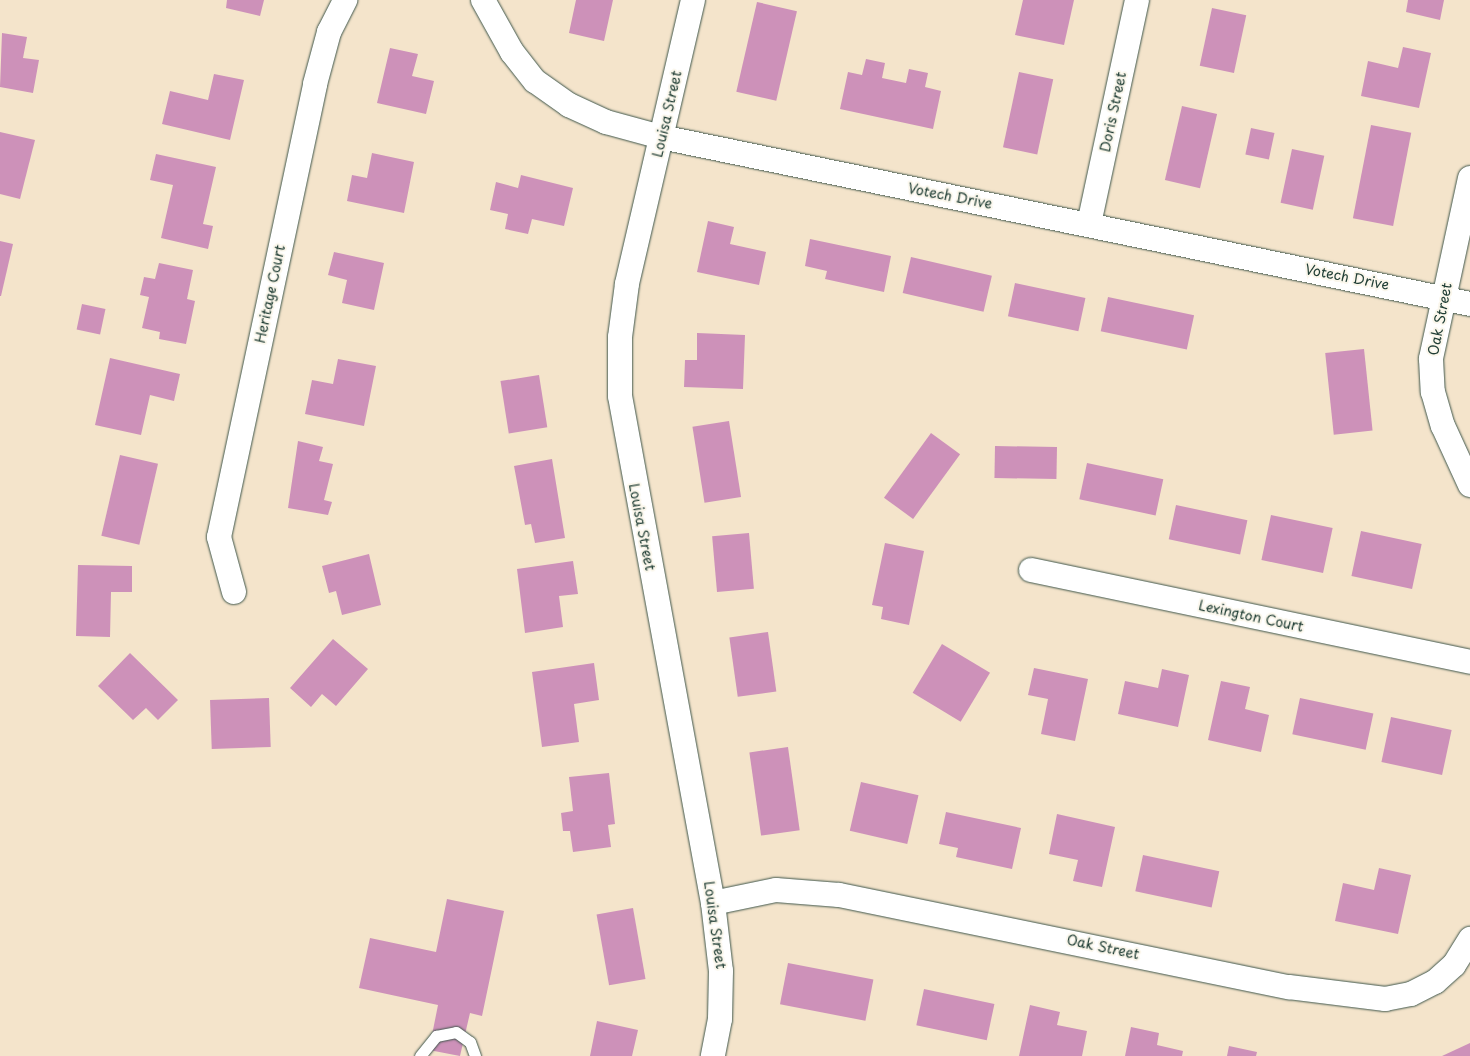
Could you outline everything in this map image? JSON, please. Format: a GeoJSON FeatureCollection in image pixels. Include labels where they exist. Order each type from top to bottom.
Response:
{"type":"FeatureCollection","features":[{"type":"Feature","properties":{"kind":"street","name":"Heritage Court"},"geometry":{"type":"LineString","coordinates":[[234,592],[219,537],[315,84],[329,32],[345,0]]}},
{"type":"Feature","properties":{"kind":"street","name":"Votech Drive"},"geometry":{"type":"LineString","coordinates":[[483,0],[512,52],[535,81],[569,105],[606,122],[661,137],[1444,296],[1470,304]]}},
{"type":"Feature","properties":{"kind":"street","name":"Louisa Street"},"geometry":{"type":"LineString","coordinates":[[693,0],[627,284],[620,337],[620,396],[713,903],[722,971],[720,1019],[713,1056]]}},
{"type":"Feature","properties":{"kind":"street","name":"Doris Street"},"geometry":{"type":"LineString","coordinates":[[1089,224],[1137,0]]}},
{"type":"Feature","properties":{"kind":"street","name":"Oak Street"},"geometry":{"type":"LineString","coordinates":[[1470,178],[1431,358],[1433,392],[1443,426],[1470,485]]}},
{"type":"Feature","properties":{"kind":"street","name":"Lexington Court"},"geometry":{"type":"LineString","coordinates":[[1031,570],[1470,662]]}},
{"type":"Feature","properties":{"kind":"street","name":"Oak Street"},"geometry":{"type":"LineString","coordinates":[[713,903],[776,890],[839,895],[1289,987],[1385,999],[1411,994],[1435,982],[1454,965],[1470,940]]}},
{"type":"Feature","properties":{"kind":"lane"},"geometry":{"type":"LineString","coordinates":[[420,1056],[436,1036],[456,1032],[470,1042],[475,1056]]}},
{"type":"Feature","properties":{"kind":"building"},"geometry":{"type":"Polygon","coordinates":[[[227,0],[264,0],[260,16],[226,8],[227,0]]]}},
{"type":"Feature","properties":{"kind":"building"},"geometry":{"type":"Polygon","coordinates":[[[576,0],[613,0],[604,41],[569,33],[576,0]]]}},
{"type":"Feature","properties":{"kind":"building"},"geometry":{"type":"Polygon","coordinates":[[[1023,0],[1074,0],[1064,45],[1015,35],[1023,0]]]}},
{"type":"Feature","properties":{"kind":"building"},"geometry":{"type":"Polygon","coordinates":[[[1408,0],[1444,0],[1440,20],[1406,12],[1408,0]]]}},
{"type":"Feature","properties":{"kind":"building"},"geometry":{"type":"Polygon","coordinates":[[[757,2],[797,11],[776,101],[736,92],[757,2]]]}},
{"type":"Feature","properties":{"kind":"building"},"geometry":{"type":"Polygon","coordinates":[[[1212,8],[1246,15],[1234,73],[1200,66],[1212,8]]]}},
{"type":"Feature","properties":{"kind":"building"},"geometry":{"type":"Polygon","coordinates":[[[2,33],[27,37],[23,58],[39,60],[33,93],[0,87],[2,33]]]}},
{"type":"Feature","properties":{"kind":"building"},"geometry":{"type":"Polygon","coordinates":[[[1403,47],[1431,53],[1419,108],[1361,96],[1368,61],[1398,68],[1403,47]]]}},
{"type":"Feature","properties":{"kind":"building"},"geometry":{"type":"Polygon","coordinates":[[[390,48],[418,54],[412,76],[434,81],[426,114],[377,103],[390,48]]]}},
{"type":"Feature","properties":{"kind":"building"},"geometry":{"type":"Polygon","coordinates":[[[866,59],[885,63],[882,78],[906,83],[909,69],[928,73],[925,87],[941,91],[933,129],[840,109],[848,72],[862,75],[866,59]]]}},
{"type":"Feature","properties":{"kind":"building"},"geometry":{"type":"Polygon","coordinates":[[[1019,72],[1053,79],[1037,155],[1003,147],[1019,72]]]}},
{"type":"Feature","properties":{"kind":"building"},"geometry":{"type":"Polygon","coordinates":[[[214,74],[244,80],[230,140],[162,124],[170,91],[208,100],[214,74]]]}},
{"type":"Feature","properties":{"kind":"building"},"geometry":{"type":"Polygon","coordinates":[[[1182,106],[1217,114],[1200,188],[1165,180],[1182,106]]]}},
{"type":"Feature","properties":{"kind":"building"},"geometry":{"type":"Polygon","coordinates":[[[1371,125],[1411,133],[1393,226],[1353,218],[1371,125]]]}},
{"type":"Feature","properties":{"kind":"building"},"geometry":{"type":"Polygon","coordinates":[[[1251,128],[1274,133],[1269,159],[1245,154],[1251,128]]]}},
{"type":"Feature","properties":{"kind":"building"},"geometry":{"type":"Polygon","coordinates":[[[0,132],[35,140],[20,199],[0,194],[0,132]]]}},
{"type":"Feature","properties":{"kind":"building"},"geometry":{"type":"Polygon","coordinates":[[[1292,149],[1324,156],[1313,210],[1281,203],[1292,149]]]}},
{"type":"Feature","properties":{"kind":"building"},"geometry":{"type":"Polygon","coordinates":[[[372,153],[414,162],[404,213],[347,201],[352,175],[367,178],[372,153]]]}},
{"type":"Feature","properties":{"kind":"building"},"geometry":{"type":"Polygon","coordinates":[[[156,154],[216,167],[203,224],[213,226],[208,249],[161,238],[173,185],[150,180],[156,154]]]}},
{"type":"Feature","properties":{"kind":"building"},"geometry":{"type":"Polygon","coordinates":[[[521,175],[573,188],[564,226],[532,219],[528,234],[505,229],[508,214],[490,210],[496,182],[518,188],[521,175]]]}},
{"type":"Feature","properties":{"kind":"building"},"geometry":{"type":"Polygon","coordinates":[[[708,221],[734,227],[730,244],[766,252],[759,285],[697,272],[708,221]]]}},
{"type":"Feature","properties":{"kind":"building"},"geometry":{"type":"Polygon","coordinates":[[[810,239],[891,256],[884,292],[825,279],[827,271],[805,266],[810,239]]]}},
{"type":"Feature","properties":{"kind":"building"},"geometry":{"type":"Polygon","coordinates":[[[0,241],[13,244],[1,296],[0,296],[0,241]]]}},
{"type":"Feature","properties":{"kind":"building"},"geometry":{"type":"Polygon","coordinates":[[[334,252],[384,263],[374,310],[342,303],[347,280],[328,275],[334,252]]]}},
{"type":"Feature","properties":{"kind":"building"},"geometry":{"type":"Polygon","coordinates":[[[911,257],[992,276],[984,312],[903,293],[911,257]]]}},
{"type":"Feature","properties":{"kind":"building"},"geometry":{"type":"Polygon","coordinates":[[[159,263],[193,270],[187,299],[195,301],[186,344],[159,339],[160,332],[142,328],[149,297],[140,295],[144,277],[155,279],[159,263]]]}},
{"type":"Feature","properties":{"kind":"building"},"geometry":{"type":"Polygon","coordinates":[[[1015,283],[1085,298],[1078,331],[1008,316],[1015,283]]]}},
{"type":"Feature","properties":{"kind":"building"},"geometry":{"type":"Polygon","coordinates":[[[1108,297],[1194,315],[1187,350],[1101,331],[1108,297]]]}},
{"type":"Feature","properties":{"kind":"building"},"geometry":{"type":"Polygon","coordinates":[[[82,304],[105,309],[100,334],[77,329],[82,304]]]}},
{"type":"Feature","properties":{"kind":"building"},"geometry":{"type":"Polygon","coordinates":[[[697,333],[745,335],[743,389],[684,387],[685,360],[697,360],[697,333]]]}},
{"type":"Feature","properties":{"kind":"building"},"geometry":{"type":"Polygon","coordinates":[[[1364,349],[1373,431],[1334,435],[1325,353],[1364,349]]]}},
{"type":"Feature","properties":{"kind":"building"},"geometry":{"type":"Polygon","coordinates":[[[110,358],[180,374],[174,401],[150,395],[141,435],[95,425],[110,358]]]}},
{"type":"Feature","properties":{"kind":"building"},"geometry":{"type":"Polygon","coordinates":[[[338,359],[376,366],[364,426],[305,414],[312,380],[333,384],[338,359]]]}},
{"type":"Feature","properties":{"kind":"building"},"geometry":{"type":"Polygon","coordinates":[[[539,375],[547,427],[509,433],[500,381],[539,375]]]}},
{"type":"Feature","properties":{"kind":"building"},"geometry":{"type":"Polygon","coordinates":[[[729,421],[741,497],[705,503],[692,427],[729,421]]]}},
{"type":"Feature","properties":{"kind":"building"},"geometry":{"type":"Polygon","coordinates":[[[931,433],[960,454],[913,519],[884,498],[931,433]]]}},
{"type":"Feature","properties":{"kind":"building"},"geometry":{"type":"Polygon","coordinates":[[[298,441],[323,447],[319,461],[333,464],[324,500],[332,502],[328,515],[288,508],[298,441]]]}},
{"type":"Feature","properties":{"kind":"building"},"geometry":{"type":"Polygon","coordinates":[[[995,446],[1057,447],[1056,479],[994,478],[995,446]]]}},
{"type":"Feature","properties":{"kind":"building"},"geometry":{"type":"Polygon","coordinates":[[[120,455],[158,464],[139,545],[101,536],[120,455]]]}},
{"type":"Feature","properties":{"kind":"building"},"geometry":{"type":"Polygon","coordinates":[[[552,459],[565,538],[535,543],[531,524],[525,525],[514,466],[552,459]]]}},
{"type":"Feature","properties":{"kind":"building"},"geometry":{"type":"Polygon","coordinates":[[[1087,463],[1163,479],[1156,515],[1079,499],[1087,463]]]}},
{"type":"Feature","properties":{"kind":"building"},"geometry":{"type":"Polygon","coordinates":[[[1176,505],[1247,520],[1240,554],[1169,539],[1176,505]]]}},
{"type":"Feature","properties":{"kind":"building"},"geometry":{"type":"Polygon","coordinates":[[[1271,515],[1333,528],[1323,573],[1261,560],[1271,515]]]}},
{"type":"Feature","properties":{"kind":"building"},"geometry":{"type":"Polygon","coordinates":[[[1361,531],[1422,544],[1412,589],[1351,576],[1361,531]]]}},
{"type":"Feature","properties":{"kind":"building"},"geometry":{"type":"Polygon","coordinates":[[[749,533],[754,589],[717,592],[712,536],[749,533]]]}},
{"type":"Feature","properties":{"kind":"building"},"geometry":{"type":"Polygon","coordinates":[[[885,543],[924,551],[909,625],[881,619],[883,607],[872,605],[885,543]]]}},
{"type":"Feature","properties":{"kind":"building"},"geometry":{"type":"Polygon","coordinates":[[[369,554],[381,605],[342,615],[336,591],[329,593],[322,566],[369,554]]]}},
{"type":"Feature","properties":{"kind":"building"},"geometry":{"type":"Polygon","coordinates":[[[573,561],[578,594],[559,596],[563,627],[525,633],[517,569],[573,561]]]}},
{"type":"Feature","properties":{"kind":"building"},"geometry":{"type":"Polygon","coordinates":[[[78,565],[132,566],[132,592],[111,592],[110,637],[76,636],[78,565]]]}},
{"type":"Feature","properties":{"kind":"building"},"geometry":{"type":"Polygon","coordinates":[[[768,632],[776,691],[738,697],[729,637],[768,632]]]}},
{"type":"Feature","properties":{"kind":"building"},"geometry":{"type":"Polygon","coordinates":[[[333,639],[368,669],[336,706],[322,694],[311,707],[290,688],[333,639]]]}},
{"type":"Feature","properties":{"kind":"building"},"geometry":{"type":"Polygon","coordinates":[[[942,644],[990,673],[961,722],[913,693],[942,644]]]}},
{"type":"Feature","properties":{"kind":"building"},"geometry":{"type":"Polygon","coordinates":[[[130,653],[178,700],[158,720],[146,708],[133,720],[98,686],[130,653]]]}},
{"type":"Feature","properties":{"kind":"building"},"geometry":{"type":"Polygon","coordinates":[[[594,663],[599,700],[574,704],[579,742],[542,747],[532,672],[594,663]]]}},
{"type":"Feature","properties":{"kind":"building"},"geometry":{"type":"Polygon","coordinates":[[[1034,668],[1088,679],[1075,741],[1041,734],[1048,699],[1028,695],[1034,668]]]}},
{"type":"Feature","properties":{"kind":"building"},"geometry":{"type":"Polygon","coordinates":[[[1162,669],[1189,675],[1178,727],[1118,714],[1125,681],[1158,688],[1162,669]]]}},
{"type":"Feature","properties":{"kind":"building"},"geometry":{"type":"Polygon","coordinates":[[[1221,681],[1250,687],[1245,709],[1269,715],[1261,752],[1208,740],[1221,681]]]}},
{"type":"Feature","properties":{"kind":"building"},"geometry":{"type":"Polygon","coordinates":[[[269,698],[271,747],[212,749],[210,700],[269,698]]]}},
{"type":"Feature","properties":{"kind":"building"},"geometry":{"type":"Polygon","coordinates":[[[1300,698],[1373,714],[1366,750],[1292,734],[1300,698]]]}},
{"type":"Feature","properties":{"kind":"building"},"geometry":{"type":"Polygon","coordinates":[[[1391,717],[1452,730],[1442,775],[1381,762],[1391,717]]]}},
{"type":"Feature","properties":{"kind":"building"},"geometry":{"type":"Polygon","coordinates":[[[788,747],[800,830],[761,836],[749,752],[788,747]]]}},
{"type":"Feature","properties":{"kind":"building"},"geometry":{"type":"Polygon","coordinates":[[[609,773],[615,824],[608,825],[611,847],[573,852],[570,831],[563,831],[561,813],[573,811],[569,777],[609,773]]]}},
{"type":"Feature","properties":{"kind":"building"},"geometry":{"type":"Polygon","coordinates":[[[861,782],[918,795],[907,844],[850,831],[861,782]]]}},
{"type":"Feature","properties":{"kind":"building"},"geometry":{"type":"Polygon","coordinates":[[[946,812],[1021,828],[1012,869],[956,857],[958,848],[939,844],[946,812]]]}},
{"type":"Feature","properties":{"kind":"building"},"geometry":{"type":"Polygon","coordinates":[[[1057,814],[1115,827],[1102,887],[1073,881],[1078,860],[1049,854],[1057,814]]]}},
{"type":"Feature","properties":{"kind":"building"},"geometry":{"type":"Polygon","coordinates":[[[1143,855],[1219,871],[1212,907],[1135,891],[1143,855]]]}},
{"type":"Feature","properties":{"kind":"building"},"geometry":{"type":"Polygon","coordinates":[[[1379,868],[1411,875],[1398,934],[1335,921],[1343,883],[1374,890],[1379,868]]]}},
{"type":"Feature","properties":{"kind":"building"},"geometry":{"type":"Polygon","coordinates":[[[447,899],[504,911],[482,1016],[470,1013],[460,1056],[429,1050],[438,1005],[359,988],[370,938],[436,952],[447,899]]]}},
{"type":"Feature","properties":{"kind":"building"},"geometry":{"type":"Polygon","coordinates":[[[633,908],[646,979],[609,985],[597,914],[633,908]]]}},
{"type":"Feature","properties":{"kind":"building"},"geometry":{"type":"Polygon","coordinates":[[[788,963],[873,980],[865,1021],[780,1004],[788,963]]]}},
{"type":"Feature","properties":{"kind":"building"},"geometry":{"type":"Polygon","coordinates":[[[924,989],[994,1004],[987,1040],[916,1025],[924,989]]]}},
{"type":"Feature","properties":{"kind":"building"},"geometry":{"type":"Polygon","coordinates":[[[1030,1005],[1060,1012],[1057,1025],[1087,1031],[1082,1056],[1019,1056],[1030,1005]]]}},
{"type":"Feature","properties":{"kind":"building"},"geometry":{"type":"Polygon","coordinates":[[[597,1021],[638,1030],[632,1056],[590,1056],[597,1021]]]}},
{"type":"Feature","properties":{"kind":"building"},"geometry":{"type":"Polygon","coordinates":[[[1131,1027],[1159,1033],[1157,1045],[1183,1051],[1182,1056],[1125,1056],[1131,1027]]]}},
{"type":"Feature","properties":{"kind":"building"},"geometry":{"type":"Polygon","coordinates":[[[1470,1043],[1470,1056],[1442,1056],[1470,1043]]]}},
{"type":"Feature","properties":{"kind":"building"},"geometry":{"type":"Polygon","coordinates":[[[1229,1046],[1257,1052],[1256,1056],[1227,1056],[1229,1046]]]}}]}
